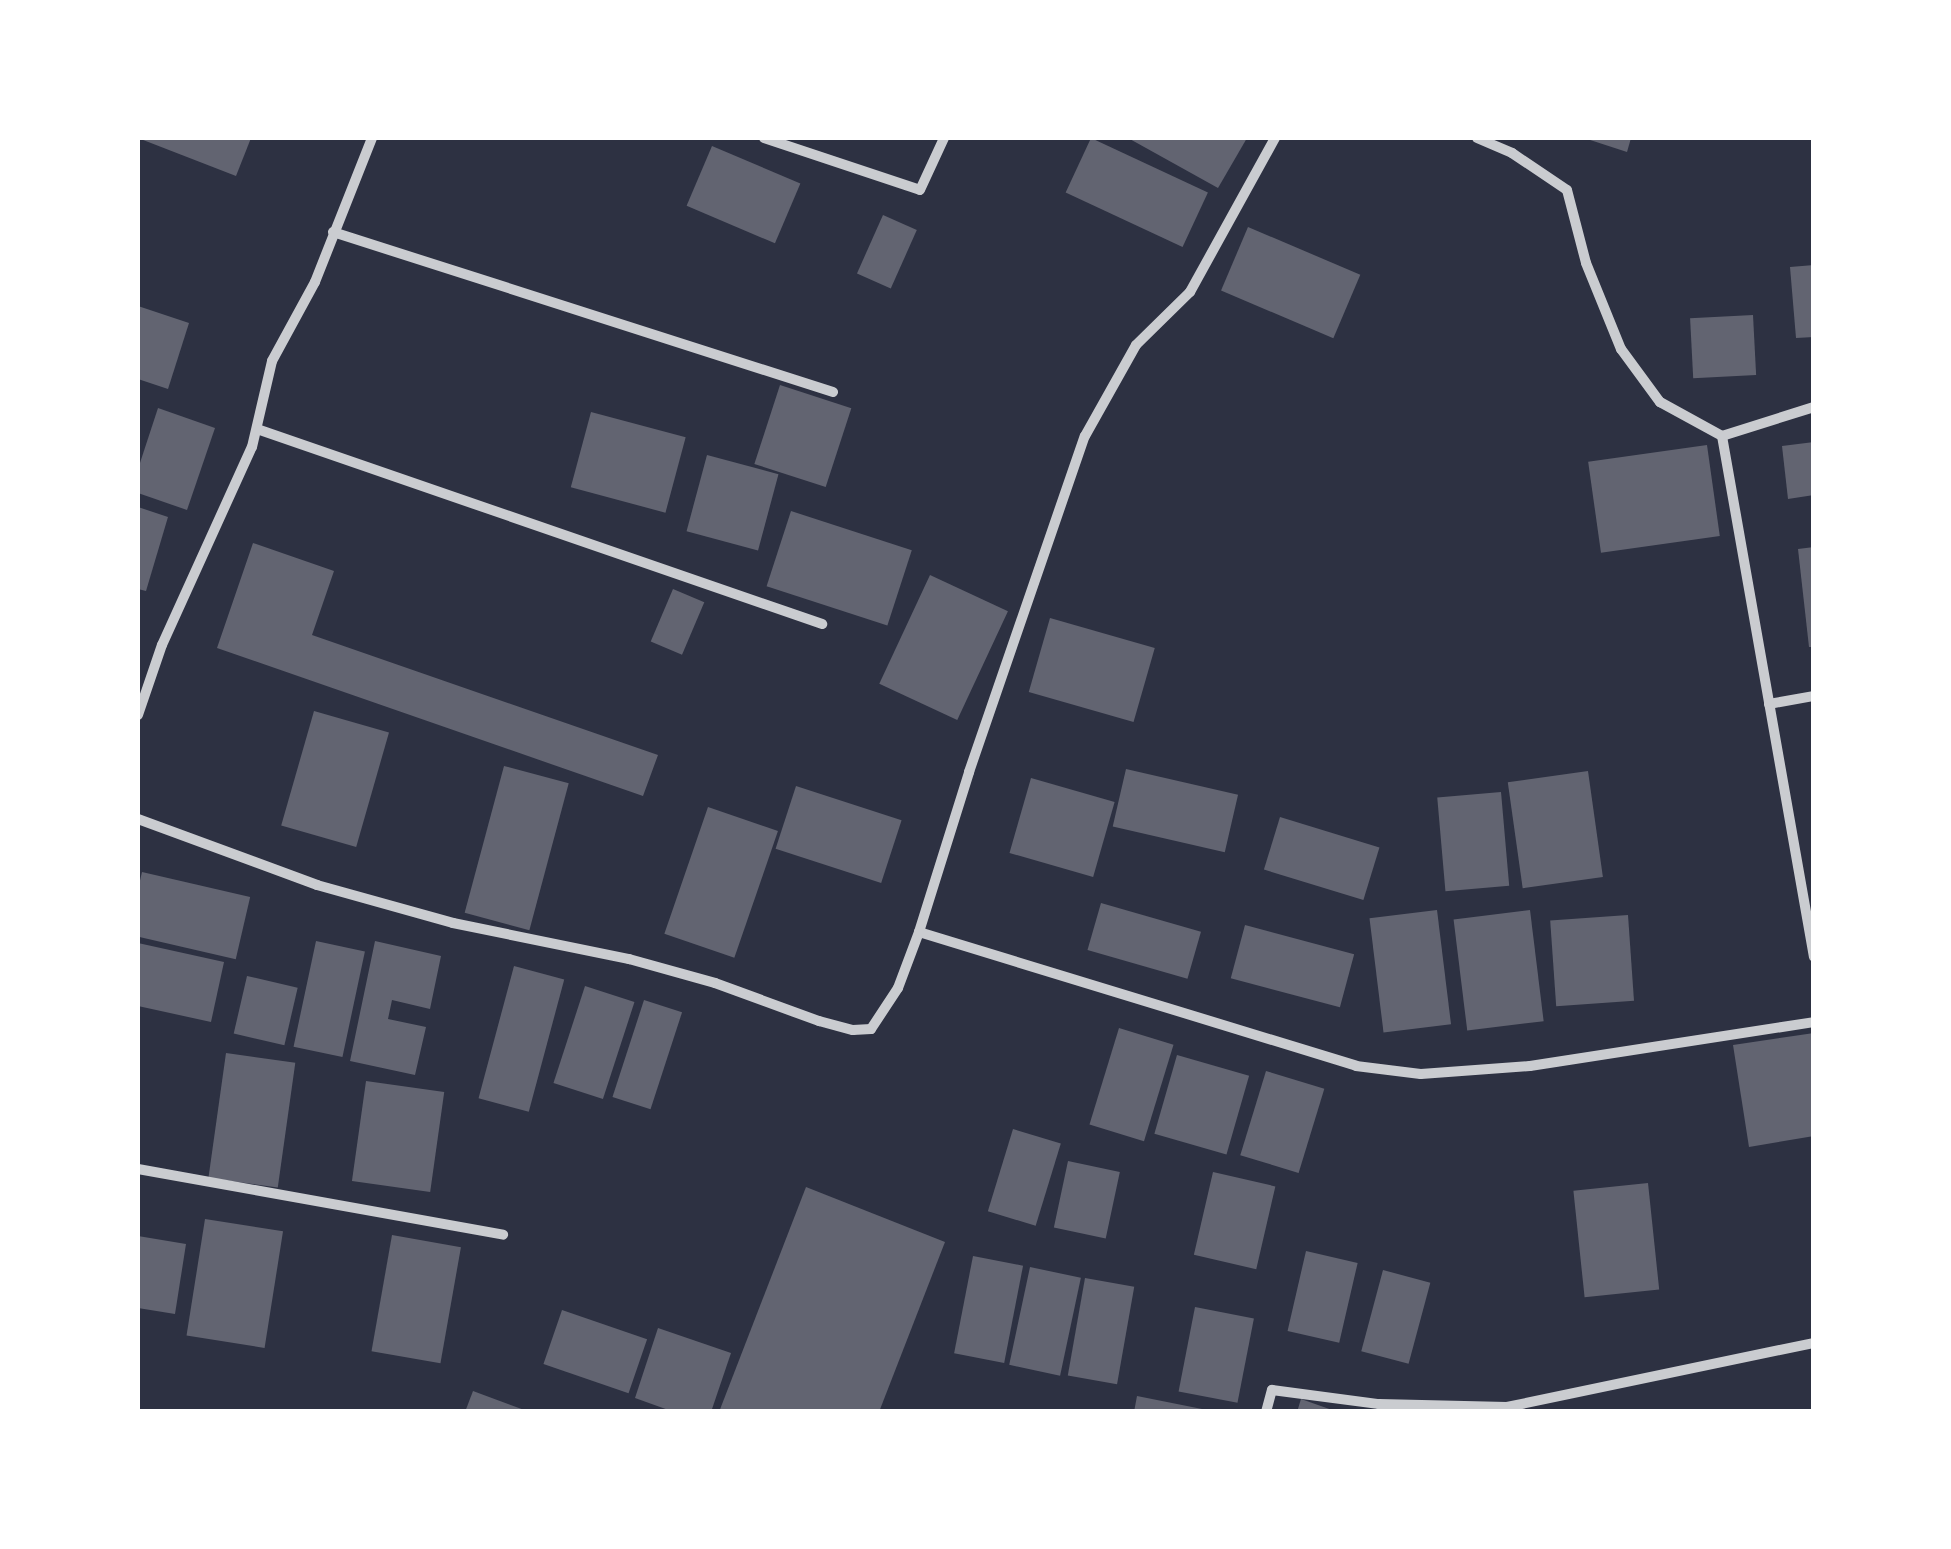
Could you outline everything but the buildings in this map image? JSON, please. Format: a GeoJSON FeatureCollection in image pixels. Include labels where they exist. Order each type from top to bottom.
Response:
{"type":"FeatureCollection","features":[{"type":"Feature","properties":{"kind":"street"},"geometry":{"type":"LineString","coordinates":[[138,716],[162,645],[257,429],[272,361],[315,282],[372,138]]}},
{"type":"Feature","properties":{"kind":"street"},"geometry":{"type":"LineString","coordinates":[[764,138],[920,190],[944,138]]}},
{"type":"Feature","properties":{"kind":"street"},"geometry":{"type":"LineString","coordinates":[[138,819],[334,890],[453,923],[715,982],[853,1030],[871,1029],[883,1015],[919,932],[975,754],[1085,436],[1136,344],[1190,292],[1220,232],[1252,187],[1275,138]]}},
{"type":"Feature","properties":{"kind":"street"},"geometry":{"type":"LineString","coordinates":[[1476,138],[1512,153],[1567,190],[1586,263],[1620,348],[1660,402],[1722,436],[1814,407]]}},
{"type":"Feature","properties":{"kind":"street"},"geometry":{"type":"LineString","coordinates":[[333,232],[833,392]]}},
{"type":"Feature","properties":{"kind":"street"},"geometry":{"type":"LineString","coordinates":[[257,429],[822,624]]}},
{"type":"Feature","properties":{"kind":"street"},"geometry":{"type":"LineString","coordinates":[[1722,436],[1814,957]]}},
{"type":"Feature","properties":{"kind":"street"},"geometry":{"type":"LineString","coordinates":[[1769,704],[1814,696]]}},
{"type":"Feature","properties":{"kind":"street"},"geometry":{"type":"LineString","coordinates":[[919,932],[1356,1066],[1421,1074],[1568,1060],[1814,1022]]}},
{"type":"Feature","properties":{"kind":"street"},"geometry":{"type":"LineString","coordinates":[[138,1169],[503,1235]]}},
{"type":"Feature","properties":{"kind":"street"},"geometry":{"type":"LineString","coordinates":[[1266,1412],[1272,1390],[1379,1404],[1507,1407],[1814,1344]]}}]}
